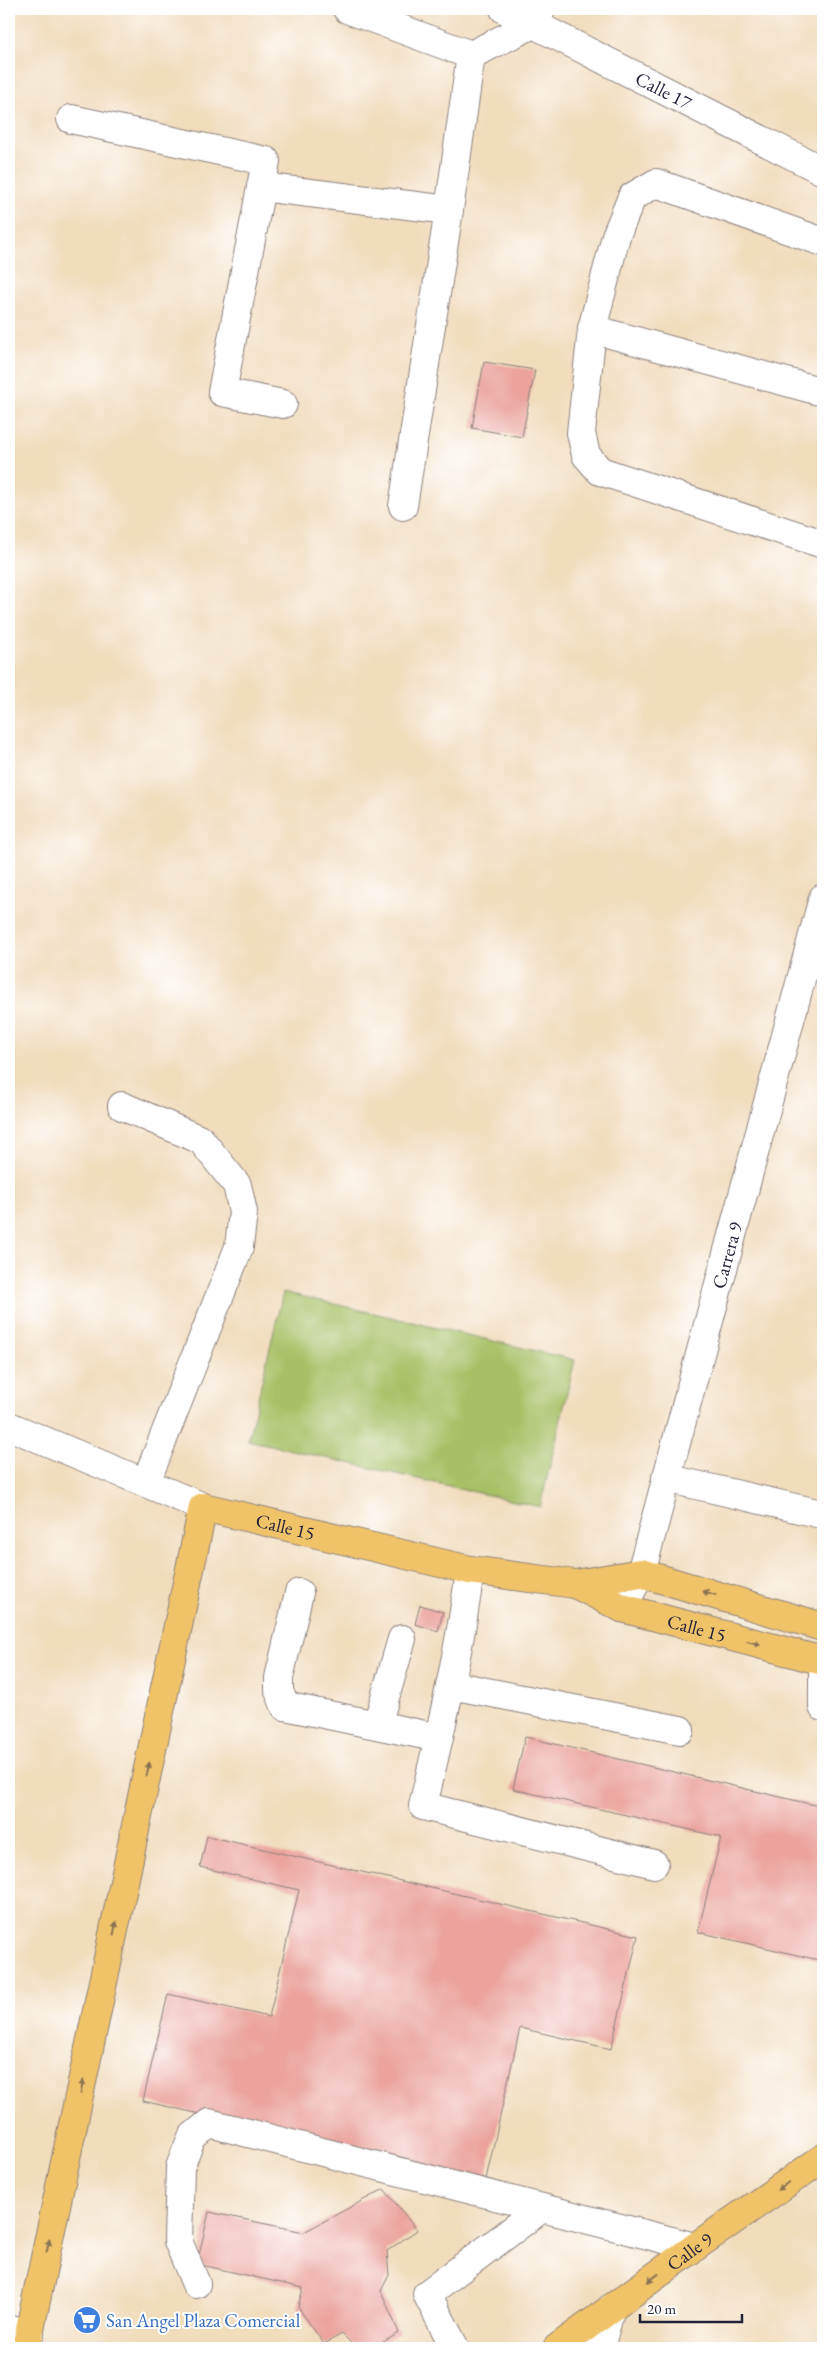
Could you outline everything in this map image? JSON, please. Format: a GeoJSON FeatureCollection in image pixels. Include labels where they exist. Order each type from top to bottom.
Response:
{"type":"FeatureCollection","features":[{"type":"Feature","properties":{"kind":"main road","name":"Calle 15"},"geometry":{"type":"LineString","coordinates":[[203,1507],[470,1570],[575,1584],[640,1573],[823,1626]]}},
{"type":"Feature","properties":{"kind":"main road"},"geometry":{"type":"LineString","coordinates":[[22,2337],[203,1507]]}},
{"type":"Feature","properties":{"kind":"main road","name":"Calle 15"},"geometry":{"type":"LineString","coordinates":[[575,1584],[622,1608],[823,1661]]}},
{"type":"Feature","properties":{"kind":"main road","name":"Calle 9"},"geometry":{"type":"LineString","coordinates":[[557,2348],[695,2247],[823,2158]]}},
{"type":"Feature","properties":{"kind":"street"},"geometry":{"type":"LineString","coordinates":[[347,9],[471,55]]}},
{"type":"Feature","properties":{"kind":"street","name":"Calle 17"},"geometry":{"type":"LineString","coordinates":[[504,9],[538,16],[823,171]]}},
{"type":"Feature","properties":{"kind":"street"},"geometry":{"type":"LineString","coordinates":[[471,55],[538,16]]}},
{"type":"Feature","properties":{"kind":"street"},"geometry":{"type":"LineString","coordinates":[[404,506],[450,210],[471,55]]}},
{"type":"Feature","properties":{"kind":"street"},"geometry":{"type":"LineString","coordinates":[[71,119],[266,161],[222,392],[283,404]]}},
{"type":"Feature","properties":{"kind":"street"},"geometry":{"type":"LineString","coordinates":[[823,242],[656,182],[632,197],[619,228],[592,329],[581,433],[586,454],[600,471],[823,544]]}},
{"type":"Feature","properties":{"kind":"street"},"geometry":{"type":"LineString","coordinates":[[262,187],[450,210]]}},
{"type":"Feature","properties":{"kind":"street"},"geometry":{"type":"LineString","coordinates":[[592,329],[823,392]]}},
{"type":"Feature","properties":{"kind":"street","name":"Carrera 9"},"geometry":{"type":"LineString","coordinates":[[622,1608],[640,1573],[823,898]]}},
{"type":"Feature","properties":{"kind":"street"},"geometry":{"type":"LineString","coordinates":[[122,1106],[201,1140],[237,1185],[243,1212],[239,1247],[146,1482]]}},
{"type":"Feature","properties":{"kind":"street","name":"Calle 15"},"geometry":{"type":"LineString","coordinates":[[9,1426],[203,1507]]}},
{"type":"Feature","properties":{"kind":"street"},"geometry":{"type":"LineString","coordinates":[[666,1478],[821,1514]]}},
{"type":"Feature","properties":{"kind":"street"},"geometry":{"type":"LineString","coordinates":[[470,1570],[464,1617],[451,1685],[423,1806],[654,1864]]}},
{"type":"Feature","properties":{"kind":"street"},"geometry":{"type":"LineString","coordinates":[[299,1593],[279,1678],[279,1691],[285,1706],[439,1738]]}},
{"type":"Feature","properties":{"kind":"street"},"geometry":{"type":"LineString","coordinates":[[377,1725],[402,1639]]}},
{"type":"Feature","properties":{"kind":"street"},"geometry":{"type":"LineString","coordinates":[[823,1661],[823,1706]]}},
{"type":"Feature","properties":{"kind":"street"},"geometry":{"type":"LineString","coordinates":[[451,1685],[680,1730]]}},
{"type":"Feature","properties":{"kind":"street"},"geometry":{"type":"LineString","coordinates":[[196,2284],[178,2241],[180,2167],[192,2136],[209,2123],[695,2247]]}},
{"type":"Feature","properties":{"kind":"street"},"geometry":{"type":"LineString","coordinates":[[454,2348],[427,2294],[542,2208]]}},
{"type":"Feature","properties":{"kind":"street"},"geometry":{"type":"LineString","coordinates":[[583,2348],[601,2315]]}},
{"type":"Feature","properties":{"kind":"street"},"geometry":{"type":"LineString","coordinates":[[600,2348],[601,2315]]}},
{"type":"Feature","properties":{"kind":"green space"},"geometry":{"type":"Polygon","coordinates":[[[283,1292],[575,1360],[540,1507],[248,1440],[283,1292]]]}},
{"type":"Feature","properties":{"kind":"building"},"geometry":{"type":"Polygon","coordinates":[[[484,362],[535,370],[522,437],[472,428],[484,362]]]}},
{"type":"Feature","properties":{"kind":"building"},"geometry":{"type":"Polygon","coordinates":[[[823,1223],[823,1245],[817,1244],[823,1223]]]}},
{"type":"Feature","properties":{"kind":"building"},"geometry":{"type":"Polygon","coordinates":[[[420,1605],[443,1612],[438,1631],[415,1624],[420,1605]]]}},
{"type":"Feature","properties":{"kind":"building"},"geometry":{"type":"Polygon","coordinates":[[[525,1737],[823,1807],[823,1961],[698,1932],[721,1837],[513,1789],[525,1737]]]}},
{"type":"Feature","properties":{"kind":"building"},"geometry":{"type":"Polygon","coordinates":[[[207,1836],[638,1936],[611,2049],[520,2028],[486,2179],[143,2101],[168,1994],[269,2017],[299,1890],[200,1867],[207,1836]]]}},
{"type":"Feature","properties":{"kind":"building"},"geometry":{"type":"Polygon","coordinates":[[[384,2189],[417,2230],[387,2251],[389,2275],[381,2291],[399,2333],[373,2348],[356,2348],[342,2334],[324,2344],[298,2307],[303,2288],[197,2264],[209,2212],[304,2232],[384,2189]]]}},
{"type":"Feature","properties":{"kind":"place","name":"San Angel Plaza Comercial"},"geometry":{"type":"Point","coordinates":[87,2320]}}]}
